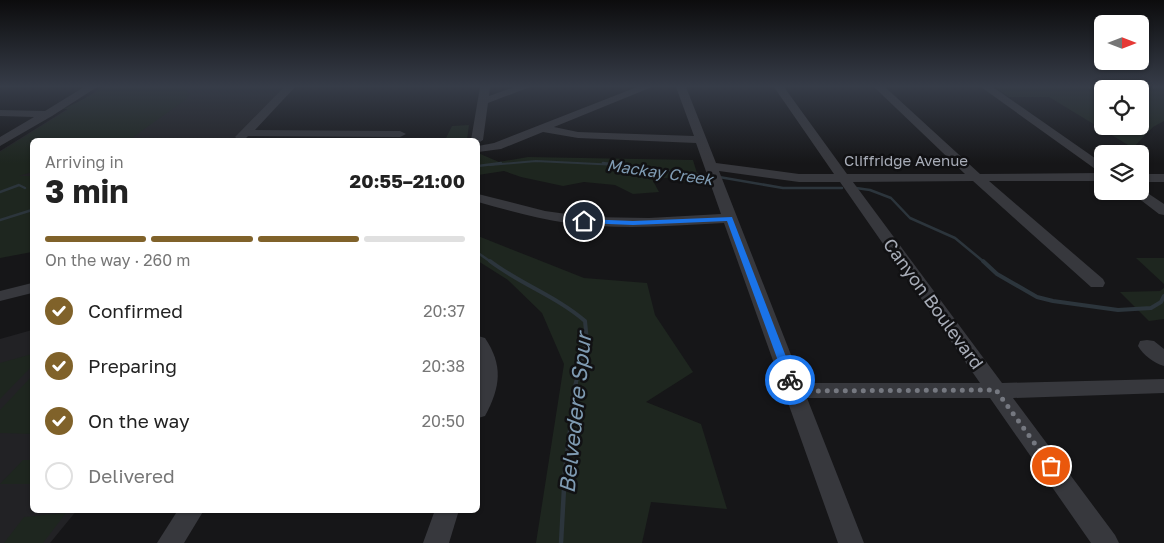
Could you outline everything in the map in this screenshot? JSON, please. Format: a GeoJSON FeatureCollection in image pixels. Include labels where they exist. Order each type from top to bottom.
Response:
{"type":"FeatureCollection","features":[{"type":"Feature","properties":{"kind":"street"},"geometry":{"type":"LineString","coordinates":[[0,142],[51,112]]}},
{"type":"Feature","properties":{"kind":"street"},"geometry":{"type":"LineString","coordinates":[[241,136],[265,112]]}},
{"type":"Feature","properties":{"kind":"street"},"geometry":{"type":"LineString","coordinates":[[477,138],[481,112]]}},
{"type":"Feature","properties":{"kind":"street"},"geometry":{"type":"LineString","coordinates":[[480,149],[497,146],[585,112]]}},
{"type":"Feature","properties":{"kind":"street"},"geometry":{"type":"LineString","coordinates":[[690,112],[851,543]]}},
{"type":"Feature","properties":{"kind":"street","name":"Canyon Boulevard"},"geometry":{"type":"LineString","coordinates":[[797,112],[962,346],[1106,543]]}},
{"type":"Feature","properties":{"kind":"street"},"geometry":{"type":"LineString","coordinates":[[906,112],[976,177],[1096,282]]}},
{"type":"Feature","properties":{"kind":"street"},"geometry":{"type":"LineString","coordinates":[[1022,112],[1094,162]]}},
{"type":"Feature","properties":{"kind":"street"},"geometry":{"type":"LineString","coordinates":[[0,113],[48,114]]}},
{"type":"Feature","properties":{"kind":"street"},"geometry":{"type":"LineString","coordinates":[[544,129],[578,135],[657,140],[700,140]]}},
{"type":"Feature","properties":{"kind":"street"},"geometry":{"type":"LineString","coordinates":[[241,136],[400,134]]}},
{"type":"Feature","properties":{"kind":"street","name":"Cliffridge Avenue"},"geometry":{"type":"LineString","coordinates":[[713,174],[799,178],[1094,178]]}},
{"type":"Feature","properties":{"kind":"street"},"geometry":{"type":"LineString","coordinates":[[1149,178],[1164,178]]}},
{"type":"Feature","properties":{"kind":"street"},"geometry":{"type":"LineString","coordinates":[[480,199],[546,216],[584,221],[633,223],[730,218]]}},
{"type":"Feature","properties":{"kind":"street"},"geometry":{"type":"LineString","coordinates":[[1149,200],[1164,211]]}},
{"type":"Feature","properties":{"kind":"street"},"geometry":{"type":"LineString","coordinates":[[0,296],[30,288]]}},
{"type":"Feature","properties":{"kind":"street"},"geometry":{"type":"LineString","coordinates":[[480,346],[489,362],[490,371],[480,404]]}},
{"type":"Feature","properties":{"kind":"street"},"geometry":{"type":"LineString","coordinates":[[1147,346],[1164,359]]}},
{"type":"Feature","properties":{"kind":"street"},"geometry":{"type":"LineString","coordinates":[[794,391],[996,390],[1164,386]]}},
{"type":"Feature","properties":{"kind":"street"},"geometry":{"type":"LineString","coordinates":[[170,543],[190,513]]}},
{"type":"Feature","properties":{"kind":"street"},"geometry":{"type":"LineString","coordinates":[[436,543],[445,513]]}},
{"type":"Feature","properties":{"kind":"shaded area"},"geometry":{"type":"Polygon","coordinates":[[[62,112],[261,112],[235,138],[30,138],[30,177],[0,178],[0,151],[62,112]]]}},
{"type":"Feature","properties":{"kind":"shaded area"},"geometry":{"type":"Polygon","coordinates":[[[64,112],[168,112],[132,138],[30,138],[30,173],[19,176],[30,176],[30,252],[0,258],[0,152],[64,112]]]}},
{"type":"Feature","properties":{"kind":"shaded area"},"geometry":{"type":"Polygon","coordinates":[[[1074,112],[1094,112],[1094,124],[1074,112]]]}},
{"type":"Feature","properties":{"kind":"shaded area"},"geometry":{"type":"Polygon","coordinates":[[[1149,112],[1164,112],[1164,121],[1149,131],[1149,112]]]}},
{"type":"Feature","properties":{"kind":"shaded area"},"geometry":{"type":"Polygon","coordinates":[[[469,125],[467,138],[446,138],[452,126],[469,125]]]}},
{"type":"Feature","properties":{"kind":"shaded area"},"geometry":{"type":"Polygon","coordinates":[[[1112,135],[1145,135],[1136,145],[1128,145],[1112,135]]]}},
{"type":"Feature","properties":{"kind":"shaded area"},"geometry":{"type":"Polygon","coordinates":[[[480,154],[499,162],[528,157],[693,160],[700,183],[681,182],[678,177],[652,179],[659,192],[633,194],[615,185],[584,182],[563,186],[521,177],[504,171],[480,175],[480,154]]]}},
{"type":"Feature","properties":{"kind":"shaded area"},"geometry":{"type":"Polygon","coordinates":[[[480,237],[584,278],[647,283],[655,315],[693,372],[646,402],[701,424],[727,509],[651,502],[642,543],[536,543],[564,364],[542,313],[508,280],[480,262],[480,237]]]}},
{"type":"Feature","properties":{"kind":"shaded area"},"geometry":{"type":"Polygon","coordinates":[[[1136,258],[1164,258],[1164,284],[1136,258]]]}},
{"type":"Feature","properties":{"kind":"shaded area"},"geometry":{"type":"Polygon","coordinates":[[[1164,288],[1164,319],[1149,321],[1120,292],[1160,291],[1164,288]]]}},
{"type":"Feature","properties":{"kind":"shaded area"},"geometry":{"type":"Polygon","coordinates":[[[30,331],[30,513],[75,513],[50,543],[0,543],[0,339],[30,331]]]}},
{"type":"Feature","properties":{"kind":"shaded area"},"geometry":{"type":"Polygon","coordinates":[[[30,355],[30,368],[0,399],[0,363],[30,355]]]}},
{"type":"Feature","properties":{"kind":"shaded area"},"geometry":{"type":"Polygon","coordinates":[[[30,378],[30,434],[0,433],[0,410],[30,378]]]}},
{"type":"Feature","properties":{"kind":"shaded area"},"geometry":{"type":"Polygon","coordinates":[[[23,460],[30,460],[30,484],[0,484],[23,460]]]}},
{"type":"Feature","properties":{"kind":"shaded area"},"geometry":{"type":"Polygon","coordinates":[[[66,513],[43,543],[4,543],[24,517],[66,513]]]}},
{"type":"Feature","properties":{"kind":"waterway","name":"Mackay Creek"},"geometry":{"type":"LineString","coordinates":[[490,165],[536,161],[618,165]]}},
{"type":"Feature","properties":{"kind":"waterway","name":"Mackay Creek"},"geometry":{"type":"LineString","coordinates":[[480,166],[501,163]]}},
{"type":"Feature","properties":{"kind":"waterway","name":"Mackay Creek"},"geometry":{"type":"LineString","coordinates":[[603,163],[710,176]]}},
{"type":"Feature","properties":{"kind":"waterway","name":"Mackay Creek"},"geometry":{"type":"LineString","coordinates":[[719,177],[783,188],[842,188]]}},
{"type":"Feature","properties":{"kind":"waterway"},"geometry":{"type":"LineString","coordinates":[[0,192],[19,185],[25,188]]}},
{"type":"Feature","properties":{"kind":"waterway","name":"Mackay Creek"},"geometry":{"type":"LineString","coordinates":[[856,188],[870,190],[891,198],[910,218],[955,238],[984,262]]}},
{"type":"Feature","properties":{"kind":"waterway","name":"Mackay Creek"},"geometry":{"type":"LineString","coordinates":[[0,220],[30,211]]}},
{"type":"Feature","properties":{"kind":"waterway","name":"Belvedere Spur"},"geometry":{"type":"LineString","coordinates":[[480,254],[491,262]]}},
{"type":"Feature","properties":{"kind":"waterway","name":"Belvedere Spur"},"geometry":{"type":"LineString","coordinates":[[490,261],[513,277],[562,304],[585,321],[587,341],[575,386]]}},
{"type":"Feature","properties":{"kind":"waterway","name":"Mackay Creek"},"geometry":{"type":"LineString","coordinates":[[983,261],[997,274],[1037,297],[1053,301],[1118,310],[1151,308],[1161,302],[1164,296]]}},
{"type":"Feature","properties":{"kind":"waterway","name":"Belvedere Spur"},"geometry":{"type":"LineString","coordinates":[[561,543],[565,470],[576,385]]}},
{"type":"Feature","properties":{"kind":"way so far"},"geometry":{"type":"LineString","coordinates":[[790,380],[794,391],[996,390],[1051,466]]}},
{"type":"Feature","properties":{"kind":"route"},"geometry":{"type":"LineString","coordinates":[[584,221],[633,223],[730,218],[790,380]]}}]}
